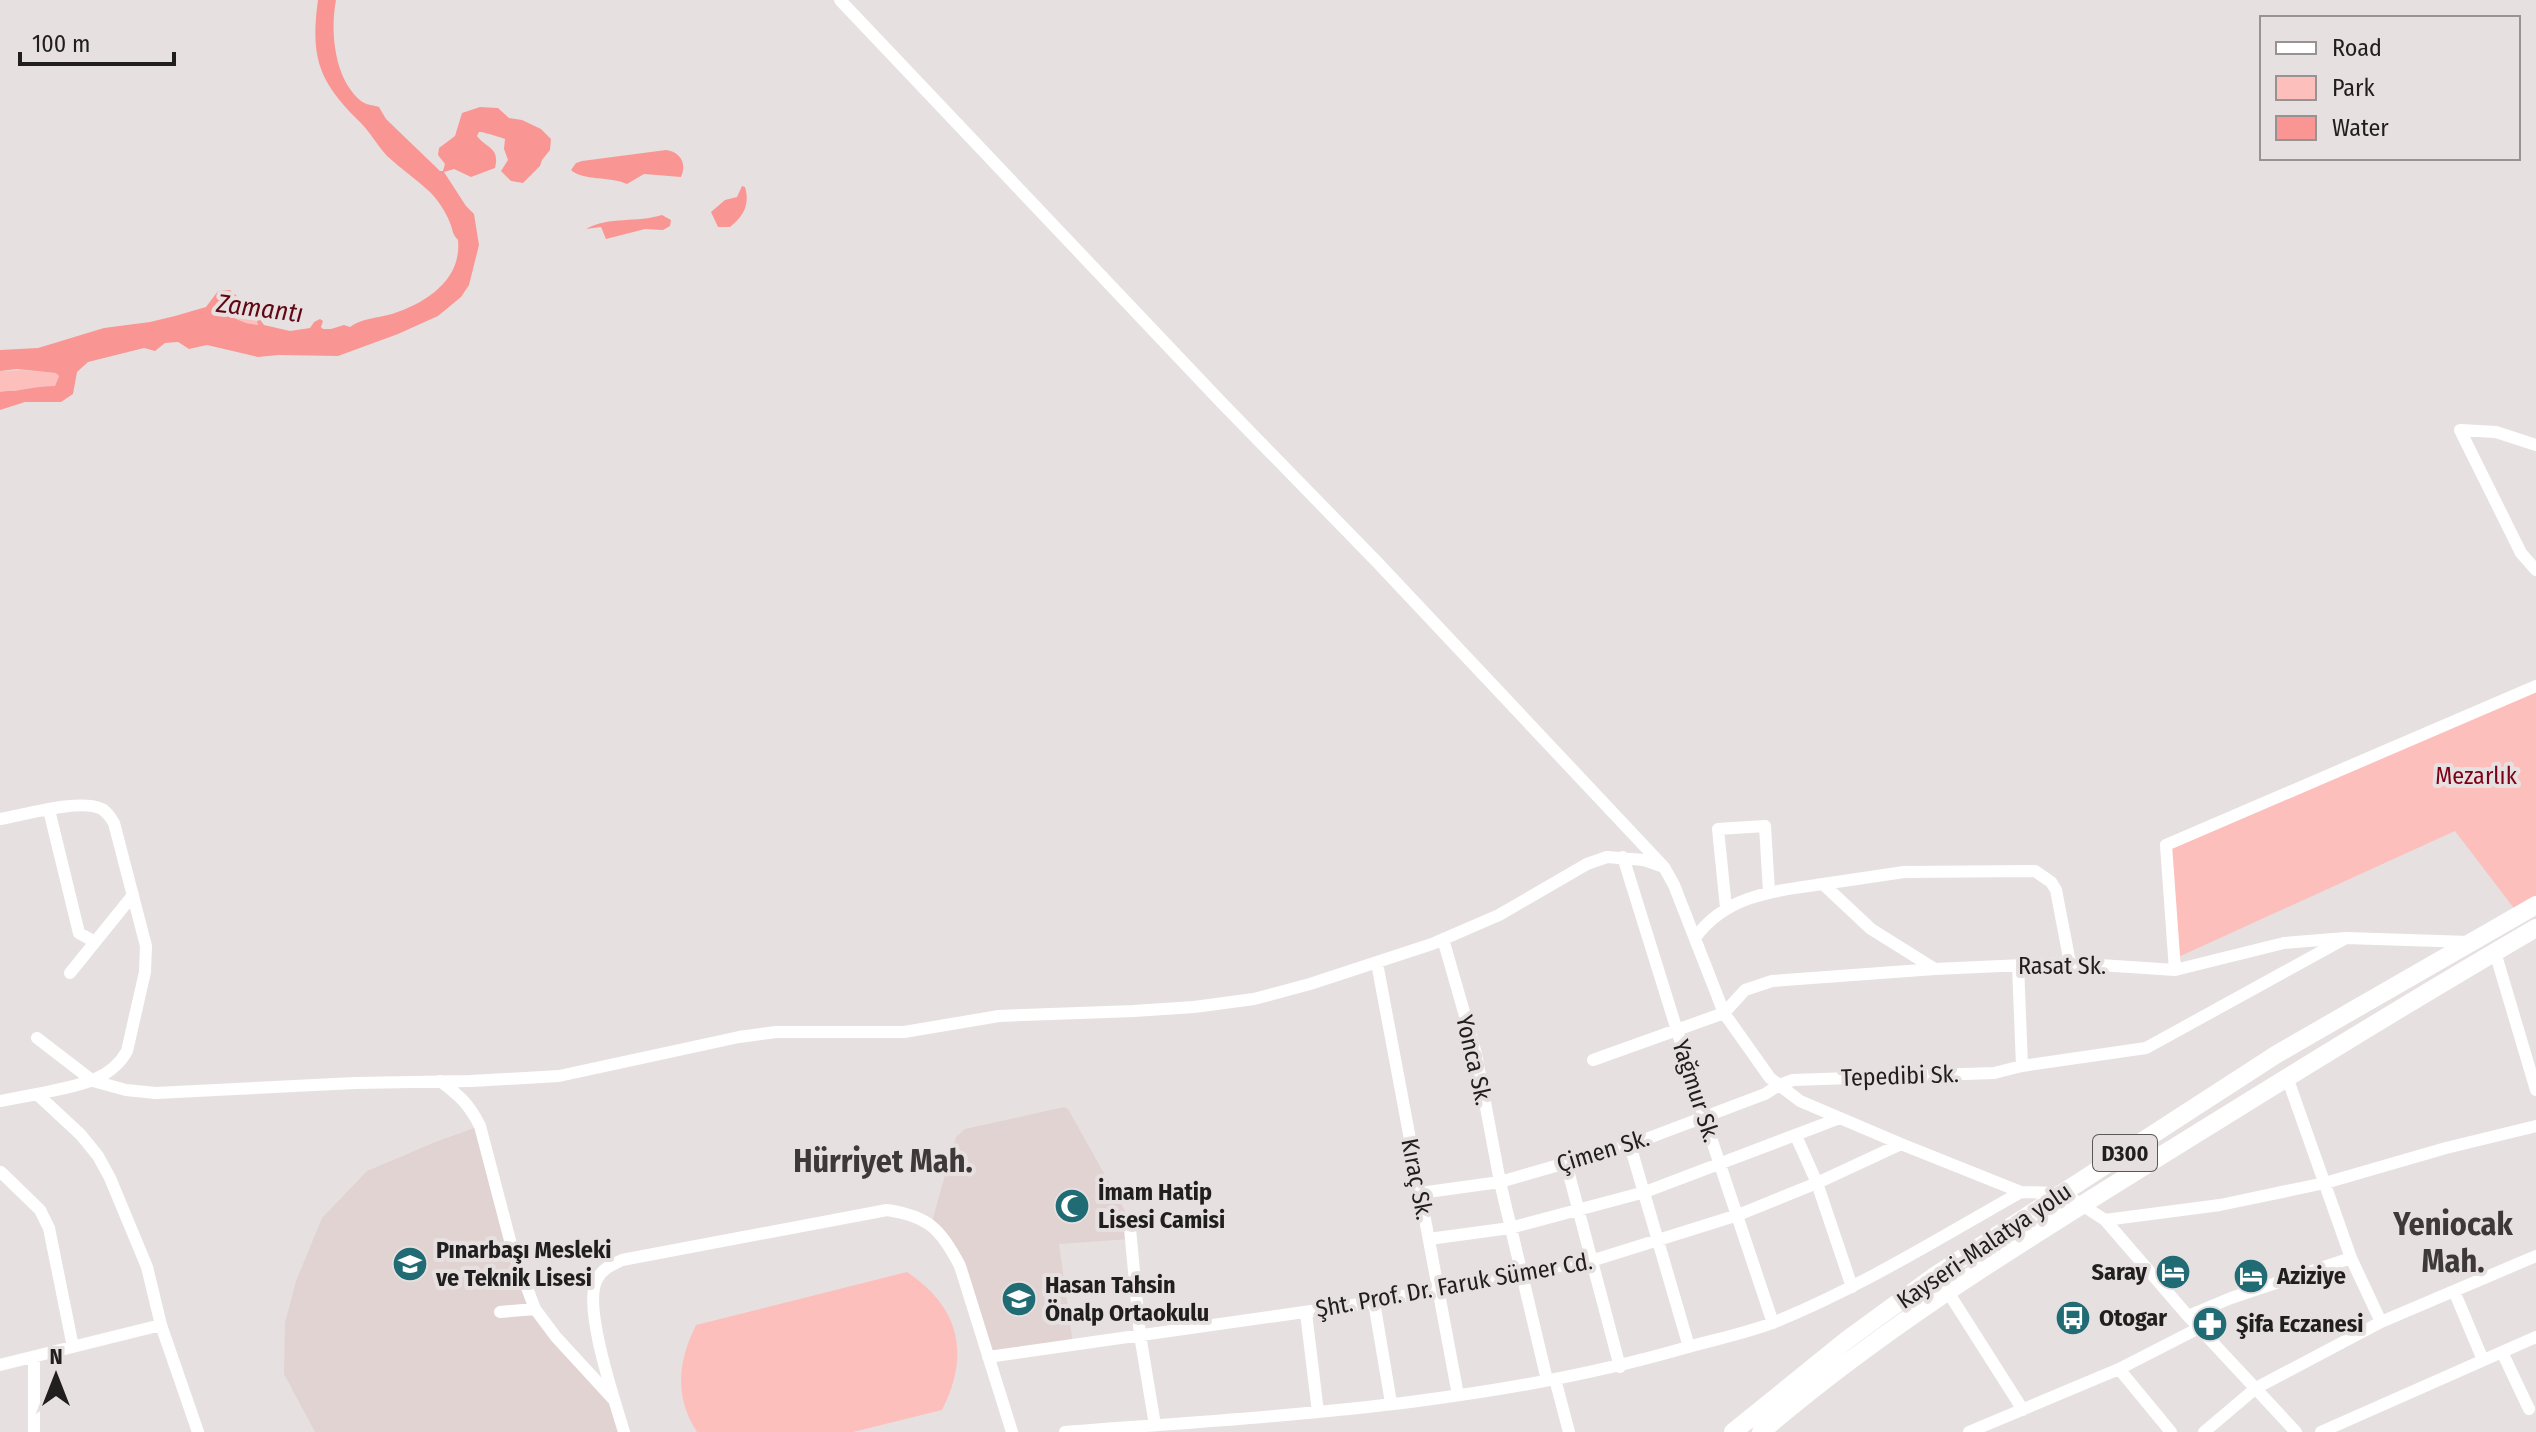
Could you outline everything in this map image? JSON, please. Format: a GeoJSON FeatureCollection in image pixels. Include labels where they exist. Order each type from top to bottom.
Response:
{"type":"FeatureCollection","features":[{"type":"Feature","properties":{"kind":"highway","name":"Kayseri-Malatya yolu"},"geometry":{"type":"LineString","coordinates":[[1733,1432],[1848,1339],[1936,1275],[2277,1054],[2536,905]]}},
{"type":"Feature","properties":{"kind":"highway","name":"Kayseri-Malatya yolu"},"geometry":{"type":"LineString","coordinates":[[1766,1430],[1856,1356],[1948,1292],[2287,1077],[2536,928]]}},
{"type":"Feature","properties":{"kind":"street"},"geometry":{"type":"LineString","coordinates":[[840,0],[1664,867],[1674,885],[1724,1013],[1770,1078],[1800,1101],[1901,1144],[2021,1192],[2064,1193],[2105,1220],[2188,1316],[2296,1432]]}},
{"type":"Feature","properties":{"kind":"street"},"geometry":{"type":"LineString","coordinates":[[2536,445],[2496,432],[2460,430],[2521,553],[2536,570]]}},
{"type":"Feature","properties":{"kind":"street"},"geometry":{"type":"LineString","coordinates":[[2175,970],[2166,845],[2536,686]]}},
{"type":"Feature","properties":{"kind":"street"},"geometry":{"type":"LineString","coordinates":[[0,819],[91,806],[109,815],[114,823],[146,946],[145,972],[127,1051],[114,1070],[93,1081],[0,1101]]}},
{"type":"Feature","properties":{"kind":"street"},"geometry":{"type":"LineString","coordinates":[[49,810],[79,933],[95,942]]}},
{"type":"Feature","properties":{"kind":"street"},"geometry":{"type":"LineString","coordinates":[[1726,908],[1718,829],[1765,826],[1769,891]]}},
{"type":"Feature","properties":{"kind":"street"},"geometry":{"type":"LineString","coordinates":[[37,1038],[93,1081],[126,1090],[156,1093],[559,1076],[739,1037],[776,1032],[904,1032],[999,1016],[1134,1011],[1239,1001],[1310,984],[1443,939],[1522,904],[1587,864],[1607,857],[1623,857],[1664,867]]}},
{"type":"Feature","properties":{"kind":"street","name":"Yağmur Sk."},"geometry":{"type":"LineString","coordinates":[[1623,857],[1676,1031],[1773,1323]]}},
{"type":"Feature","properties":{"kind":"street"},"geometry":{"type":"LineString","coordinates":[[1695,938],[1705,924],[1726,908],[1769,891],[1904,872],[2035,871],[2051,882],[2056,890],[2070,963]]}},
{"type":"Feature","properties":{"kind":"street"},"geometry":{"type":"LineString","coordinates":[[1823,884],[1871,929],[1935,969]]}},
{"type":"Feature","properties":{"kind":"street"},"geometry":{"type":"LineString","coordinates":[[70,973],[133,895]]}},
{"type":"Feature","properties":{"kind":"street","name":"Rasat Sk."},"geometry":{"type":"LineString","coordinates":[[1724,1013],[1745,990],[1772,981],[2070,963],[2175,970],[2284,943],[2346,938],[2472,943]]}},
{"type":"Feature","properties":{"kind":"street","name":"Tepedibi Sk."},"geometry":{"type":"LineString","coordinates":[[1779,1085],[1793,1080],[1994,1073],[2146,1048],[2346,938]]}},
{"type":"Feature","properties":{"kind":"street","name":"Yonca Sk."},"geometry":{"type":"LineString","coordinates":[[1443,939],[1476,1054],[1520,1272],[1569,1432]]}},
{"type":"Feature","properties":{"kind":"street"},"geometry":{"type":"LineString","coordinates":[[2495,952],[2536,1090]]}},
{"type":"Feature","properties":{"kind":"street","name":"Kıraç Sk."},"geometry":{"type":"LineString","coordinates":[[1377,963],[1458,1395]]}},
{"type":"Feature","properties":{"kind":"street"},"geometry":{"type":"LineString","coordinates":[[2018,965],[2022,1066]]}},
{"type":"Feature","properties":{"kind":"street"},"geometry":{"type":"LineString","coordinates":[[1593,1060],[1724,1013]]}},
{"type":"Feature","properties":{"kind":"street"},"geometry":{"type":"LineString","coordinates":[[2287,1077],[2351,1258],[2381,1322]]}},
{"type":"Feature","properties":{"kind":"street"},"geometry":{"type":"LineString","coordinates":[[440,1081],[471,1108],[480,1126],[512,1248],[535,1309],[556,1337],[615,1401]]}},
{"type":"Feature","properties":{"kind":"street","name":"Çimen Sk."},"geometry":{"type":"LineString","coordinates":[[1420,1193],[1500,1182],[1630,1145],[1765,1094],[1779,1085]]}},
{"type":"Feature","properties":{"kind":"street"},"geometry":{"type":"LineString","coordinates":[[37,1094],[81,1135],[110,1178],[147,1267],[161,1325],[198,1432]]}},
{"type":"Feature","properties":{"kind":"street"},"geometry":{"type":"LineString","coordinates":[[1429,1239],[1510,1228],[1645,1192],[1840,1118]]}},
{"type":"Feature","properties":{"kind":"street"},"geometry":{"type":"LineString","coordinates":[[2105,1220],[2220,1205],[2325,1183],[2536,1126]]}},
{"type":"Feature","properties":{"kind":"street"},"geometry":{"type":"LineString","coordinates":[[1796,1136],[1817,1183],[1852,1287]]}},
{"type":"Feature","properties":{"kind":"street","name":"Şht. Prof. Dr. Faruk Sümer Cd."},"geometry":{"type":"LineString","coordinates":[[988,1357],[1306,1313],[1591,1261],[1738,1215],[1901,1144]]}},
{"type":"Feature","properties":{"kind":"street"},"geometry":{"type":"LineString","coordinates":[[1630,1145],[1689,1347]]}},
{"type":"Feature","properties":{"kind":"street"},"geometry":{"type":"LineString","coordinates":[[1566,1163],[1620,1367]]}},
{"type":"Feature","properties":{"kind":"street"},"geometry":{"type":"LineString","coordinates":[[0,1172],[40,1210],[49,1228],[73,1347]]}},
{"type":"Feature","properties":{"kind":"street"},"geometry":{"type":"LineString","coordinates":[[1065,1432],[1162,1427],[1318,1412],[1458,1395],[1620,1367],[1773,1323],[1852,1287],[2021,1192]]}},
{"type":"Feature","properties":{"kind":"street"},"geometry":{"type":"LineString","coordinates":[[624,1432],[592,1304],[597,1279],[606,1267],[622,1260],[887,1210],[917,1216],[941,1233],[960,1266],[1012,1432]]}},
{"type":"Feature","properties":{"kind":"street"},"geometry":{"type":"LineString","coordinates":[[1129,1218],[1140,1335],[1162,1427]]}},
{"type":"Feature","properties":{"kind":"street"},"geometry":{"type":"LineString","coordinates":[[2204,1432],[2256,1388],[2381,1322],[2536,1256]]}},
{"type":"Feature","properties":{"kind":"street"},"geometry":{"type":"LineString","coordinates":[[2188,1316],[2231,1298],[2351,1258]]}},
{"type":"Feature","properties":{"kind":"street"},"geometry":{"type":"LineString","coordinates":[[2454,1291],[2483,1360]]}},
{"type":"Feature","properties":{"kind":"street"},"geometry":{"type":"LineString","coordinates":[[1948,1292],[2023,1410]]}},
{"type":"Feature","properties":{"kind":"street"},"geometry":{"type":"LineString","coordinates":[[1374,1302],[1391,1403]]}},
{"type":"Feature","properties":{"kind":"street"},"geometry":{"type":"LineString","coordinates":[[500,1312],[535,1309]]}},
{"type":"Feature","properties":{"kind":"street"},"geometry":{"type":"LineString","coordinates":[[1306,1313],[1318,1412]]}},
{"type":"Feature","properties":{"kind":"street"},"geometry":{"type":"LineString","coordinates":[[0,1365],[161,1325]]}},
{"type":"Feature","properties":{"kind":"street"},"geometry":{"type":"LineString","coordinates":[[1969,1432],[2119,1369],[2199,1328]]}},
{"type":"Feature","properties":{"kind":"street"},"geometry":{"type":"LineString","coordinates":[[2321,1432],[2536,1337]]}},
{"type":"Feature","properties":{"kind":"street"},"geometry":{"type":"LineString","coordinates":[[2502,1352],[2529,1409]]}},
{"type":"Feature","properties":{"kind":"street"},"geometry":{"type":"LineString","coordinates":[[34,1357],[34,1432]]}},
{"type":"Feature","properties":{"kind":"street"},"geometry":{"type":"LineString","coordinates":[[2119,1369],[2171,1432]]}},
{"type":"Feature","properties":{"kind":"shaded area"},"geometry":{"type":"Polygon","coordinates":[[[1064,1107],[1068,1109],[1129,1218],[1131,1239],[1059,1244],[1073,1344],[988,1357],[960,1266],[931,1225],[956,1137],[965,1129],[1064,1107]]]}},
{"type":"Feature","properties":{"kind":"shaded area","name":"Pınarbaşı Mesleki ve Teknik Lisesi"},"geometry":{"type":"Polygon","coordinates":[[[480,1126],[535,1309],[615,1401],[624,1432],[315,1432],[284,1374],[285,1323],[296,1281],[322,1218],[367,1171],[480,1126]]]}},
{"type":"Feature","properties":{"kind":"green space"},"geometry":{"type":"Polygon","coordinates":[[[223,305],[256,318],[258,325],[221,312],[223,305]]]}},
{"type":"Feature","properties":{"kind":"green space"},"geometry":{"type":"Polygon","coordinates":[[[0,371],[57,373],[59,376],[55,386],[0,392],[0,371]]]}},
{"type":"Feature","properties":{"kind":"green space","name":"Mezarlık"},"geometry":{"type":"Polygon","coordinates":[[[2536,686],[2536,905],[2519,915],[2455,831],[2174,959],[2166,845],[2536,686]]]}},
{"type":"Feature","properties":{"kind":"green space"},"geometry":{"type":"Polygon","coordinates":[[[907,1272],[938,1300],[949,1316],[955,1333],[956,1369],[942,1410],[853,1432],[697,1432],[685,1406],[681,1379],[685,1352],[696,1325],[907,1272]]]}},
{"type":"Feature","properties":{"kind":"water"},"geometry":{"type":"Polygon","coordinates":[[[318,0],[336,0],[336,54],[352,92],[361,101],[379,107],[386,119],[440,171],[443,171],[445,164],[438,155],[439,148],[455,136],[462,113],[480,107],[498,108],[509,118],[541,129],[551,139],[550,150],[540,166],[523,183],[511,181],[501,171],[508,160],[504,149],[505,139],[481,132],[477,136],[496,156],[495,168],[471,177],[454,169],[444,172],[474,214],[479,245],[469,285],[461,297],[438,316],[338,356],[258,357],[207,345],[189,349],[178,342],[165,343],[155,351],[144,348],[88,362],[77,372],[73,394],[61,402],[25,402],[0,410],[0,392],[55,386],[59,376],[56,373],[17,369],[0,371],[0,350],[38,348],[104,328],[175,316],[206,307],[218,291],[230,290],[253,310],[264,325],[290,331],[310,328],[320,319],[323,329],[344,325],[350,327],[417,303],[448,278],[458,254],[458,240],[446,215],[430,192],[387,156],[335,94],[317,54],[318,0]],[[224,305],[222,313],[258,325],[256,318],[224,305]]]}},
{"type":"Feature","properties":{"kind":"water"},"geometry":{"type":"Polygon","coordinates":[[[666,150],[676,153],[681,159],[681,177],[644,174],[627,184],[582,176],[571,170],[582,161],[666,150]]]}},
{"type":"Feature","properties":{"kind":"water"},"geometry":{"type":"Polygon","coordinates":[[[742,186],[745,187],[747,199],[742,214],[730,227],[718,227],[711,212],[725,200],[737,197],[742,186]]]}},
{"type":"Feature","properties":{"kind":"water"},"geometry":{"type":"Polygon","coordinates":[[[662,215],[671,220],[670,226],[663,230],[645,229],[606,239],[601,227],[586,229],[604,222],[662,215]]]}},
{"type":"Feature","properties":{"kind":"place","name":"İmam Hatip Lisesi Camisi"},"geometry":{"type":"Point","coordinates":[1072,1206]}},
{"type":"Feature","properties":{"kind":"place","name":"Pınarbaşı Mesleki ve Teknik Lisesi"},"geometry":{"type":"Point","coordinates":[410,1264]}},
{"type":"Feature","properties":{"kind":"place","name":"Saray"},"geometry":{"type":"Point","coordinates":[2173,1272]}},
{"type":"Feature","properties":{"kind":"place","name":"Aziziye"},"geometry":{"type":"Point","coordinates":[2251,1276]}},
{"type":"Feature","properties":{"kind":"place","name":"Hasan Tahsin Önalp Ortaokulu"},"geometry":{"type":"Point","coordinates":[1019,1299]}},
{"type":"Feature","properties":{"kind":"place","name":"Otogar"},"geometry":{"type":"Point","coordinates":[2073,1318]}},
{"type":"Feature","properties":{"kind":"place","name":"Şifa Eczanesi"},"geometry":{"type":"Point","coordinates":[2210,1324]}},
{"type":"Feature","properties":{"kind":"district","name":"Hürriyet Mah."},"geometry":{"type":"Point","coordinates":[883,1161]}},
{"type":"Feature","properties":{"kind":"district","name":"Yeniocak Mah."},"geometry":{"type":"Point","coordinates":[2453,1242]}},
{"type":"Feature","properties":{"kind":"water label","name":"Zamantı"},"geometry":{"type":"Point","coordinates":[260,308]}}]}
